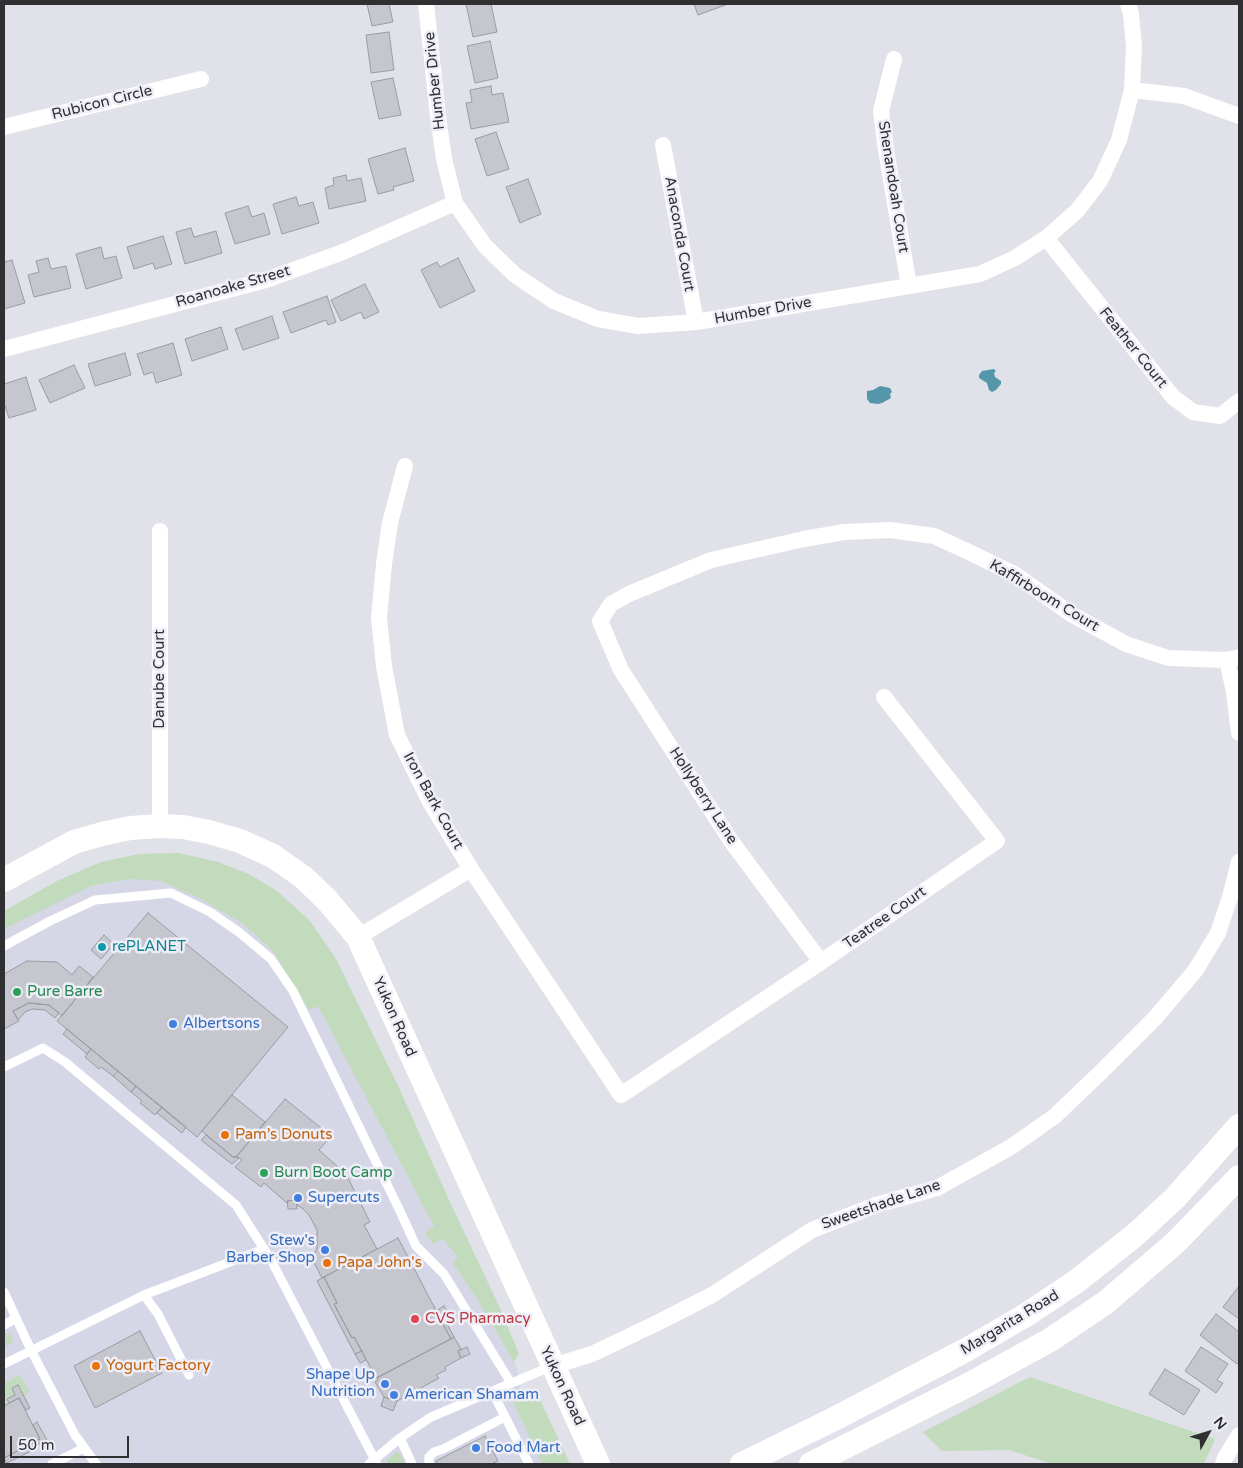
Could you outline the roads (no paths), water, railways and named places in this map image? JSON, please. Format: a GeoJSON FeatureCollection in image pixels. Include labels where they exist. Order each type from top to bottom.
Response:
{"type":"FeatureCollection","features":[{"type":"Feature","properties":{"kind":"main road","name":"Yukon Road"},"geometry":{"type":"LineString","coordinates":[[4,880],[74,842],[130,828],[183,827],[209,832],[240,842],[273,856],[303,877],[327,900],[358,937],[598,1464]]}},
{"type":"Feature","properties":{"kind":"main road","name":"Margarita Road"},"geometry":{"type":"LineString","coordinates":[[742,1464],[836,1418],[966,1350],[1026,1316],[1077,1282],[1135,1235],[1175,1198],[1239,1126]]}},
{"type":"Feature","properties":{"kind":"main road"},"geometry":{"type":"LineString","coordinates":[[811,1464],[968,1385],[1050,1340],[1105,1303],[1174,1243],[1239,1177]]}},
{"type":"Feature","properties":{"kind":"street","name":"Humber Drive"},"geometry":{"type":"LineString","coordinates":[[426,4],[444,159],[455,203],[485,246],[515,275],[554,301],[598,320],[638,326],[696,322],[980,274],[1015,258],[1046,238],[1077,211],[1100,181],[1119,140],[1132,90],[1134,46],[1132,14],[1128,4]]}},
{"type":"Feature","properties":{"kind":"street","name":"Shenandoah Court"},"geometry":{"type":"LineString","coordinates":[[894,59],[881,111],[910,286]]}},
{"type":"Feature","properties":{"kind":"street","name":"Rubicon Circle"},"geometry":{"type":"LineString","coordinates":[[4,127],[201,79]]}},
{"type":"Feature","properties":{"kind":"street"},"geometry":{"type":"LineString","coordinates":[[1132,90],[1184,96],[1239,116]]}},
{"type":"Feature","properties":{"kind":"street","name":"Anaconda Court"},"geometry":{"type":"LineString","coordinates":[[663,146],[696,322]]}},
{"type":"Feature","properties":{"kind":"street","name":"Roanoake Street"},"geometry":{"type":"LineString","coordinates":[[4,349],[266,280],[343,252],[455,203]]}},
{"type":"Feature","properties":{"kind":"street","name":"Feather Court"},"geometry":{"type":"LineString","coordinates":[[1046,238],[1173,398],[1192,412],[1220,416],[1239,401]]}},
{"type":"Feature","properties":{"kind":"street","name":"Iron Bark Court"},"geometry":{"type":"LineString","coordinates":[[405,466],[390,523],[379,618],[384,666],[397,735],[430,802],[471,869],[621,1095]]}},
{"type":"Feature","properties":{"kind":"street","name":"Kaffirboom Court"},"geometry":{"type":"LineString","coordinates":[[600,621],[612,604],[629,594],[711,560],[844,532],[890,530],[934,536],[969,552],[1016,575],[1071,614],[1126,644],[1168,658],[1233,658]]}},
{"type":"Feature","properties":{"kind":"street","name":"Danube Court"},"geometry":{"type":"LineString","coordinates":[[160,531],[160,826]]}},
{"type":"Feature","properties":{"kind":"street","name":"Hollyberry Lane"},"geometry":{"type":"LineString","coordinates":[[600,621],[621,670],[731,841],[821,962]]}},
{"type":"Feature","properties":{"kind":"street"},"geometry":{"type":"LineString","coordinates":[[1233,658],[1234,692],[1239,733]]}},
{"type":"Feature","properties":{"kind":"street","name":"Teatree Court"},"geometry":{"type":"LineString","coordinates":[[621,1095],[821,962],[997,841],[884,697]]}},
{"type":"Feature","properties":{"kind":"street","name":"Sweetshade Lane"},"geometry":{"type":"LineString","coordinates":[[553,1366],[592,1354],[712,1295],[812,1230],[876,1205],[936,1188],[1012,1147],[1033,1132],[1054,1116],[1102,1071],[1155,1018],[1195,971],[1218,933],[1239,862]]}},
{"type":"Feature","properties":{"kind":"street"},"geometry":{"type":"LineString","coordinates":[[358,937],[471,869]]}},
{"type":"Feature","properties":{"kind":"street"},"geometry":{"type":"LineString","coordinates":[[1223,1464],[1239,1435]]}},
{"type":"Feature","properties":{"kind":"lane"},"geometry":{"type":"LineString","coordinates":[[4,946],[50,921],[95,900],[170,893],[210,912],[240,933],[271,959],[293,991],[416,1246],[444,1274],[511,1383]]}},
{"type":"Feature","properties":{"kind":"lane"},"geometry":{"type":"LineString","coordinates":[[4,1066],[43,1048],[65,1062],[236,1205],[271,1260],[374,1463],[400,1438],[430,1417],[553,1366]]}},
{"type":"Feature","properties":{"kind":"lane"},"geometry":{"type":"LineString","coordinates":[[4,1364],[144,1295],[264,1249]]}},
{"type":"Feature","properties":{"kind":"lane"},"geometry":{"type":"LineString","coordinates":[[4,1292],[31,1350],[75,1435],[96,1464]]}},
{"type":"Feature","properties":{"kind":"lane"},"geometry":{"type":"LineString","coordinates":[[144,1295],[158,1314],[189,1375]]}},
{"type":"Feature","properties":{"kind":"lane"},"geometry":{"type":"LineString","coordinates":[[4,1325],[16,1318]]}},
{"type":"Feature","properties":{"kind":"lane"},"geometry":{"type":"LineString","coordinates":[[492,1391],[529,1464]]}},
{"type":"Feature","properties":{"kind":"lane"},"geometry":{"type":"LineString","coordinates":[[429,1464],[429,1456],[434,1452],[505,1417]]}},
{"type":"Feature","properties":{"kind":"lane"},"geometry":{"type":"LineString","coordinates":[[400,1438],[412,1464]]}},
{"type":"Feature","properties":{"kind":"lane"},"geometry":{"type":"LineString","coordinates":[[52,1464],[84,1448]]}},
{"type":"Feature","properties":{"kind":"water"},"geometry":{"type":"Polygon","coordinates":[[[994,369],[996,371],[994,373],[995,377],[1001,381],[1001,384],[992,392],[989,390],[987,383],[979,378],[979,375],[982,371],[994,369]]]}},
{"type":"Feature","properties":{"kind":"water"},"geometry":{"type":"Polygon","coordinates":[[[880,386],[890,388],[892,392],[890,394],[891,398],[878,404],[870,403],[867,399],[867,391],[880,386]]]}},
{"type":"Feature","properties":{"kind":"place","name":"rePLANET"},"geometry":{"type":"Point","coordinates":[102,947]}},
{"type":"Feature","properties":{"kind":"place","name":"Pure Barre"},"geometry":{"type":"Point","coordinates":[17,992]}},
{"type":"Feature","properties":{"kind":"place","name":"Albertsons"},"geometry":{"type":"Point","coordinates":[173,1024]}},
{"type":"Feature","properties":{"kind":"place","name":"Pam’s Donuts"},"geometry":{"type":"Point","coordinates":[225,1135]}},
{"type":"Feature","properties":{"kind":"place","name":"Burn Boot Camp"},"geometry":{"type":"Point","coordinates":[264,1173]}},
{"type":"Feature","properties":{"kind":"place","name":"Supercuts"},"geometry":{"type":"Point","coordinates":[298,1198]}},
{"type":"Feature","properties":{"kind":"place","name":"Stew's Barber Shop"},"geometry":{"type":"Point","coordinates":[325,1250]}},
{"type":"Feature","properties":{"kind":"place","name":"Papa John's"},"geometry":{"type":"Point","coordinates":[327,1263]}},
{"type":"Feature","properties":{"kind":"place","name":"CVS Pharmacy"},"geometry":{"type":"Point","coordinates":[415,1319]}},
{"type":"Feature","properties":{"kind":"place","name":"Yogurt Factory"},"geometry":{"type":"Point","coordinates":[96,1366]}},
{"type":"Feature","properties":{"kind":"place","name":"Shape Up Nutrition"},"geometry":{"type":"Point","coordinates":[385,1384]}},
{"type":"Feature","properties":{"kind":"place","name":"American Shamam"},"geometry":{"type":"Point","coordinates":[394,1395]}},
{"type":"Feature","properties":{"kind":"place","name":"Food Mart"},"geometry":{"type":"Point","coordinates":[476,1448]}}]}
